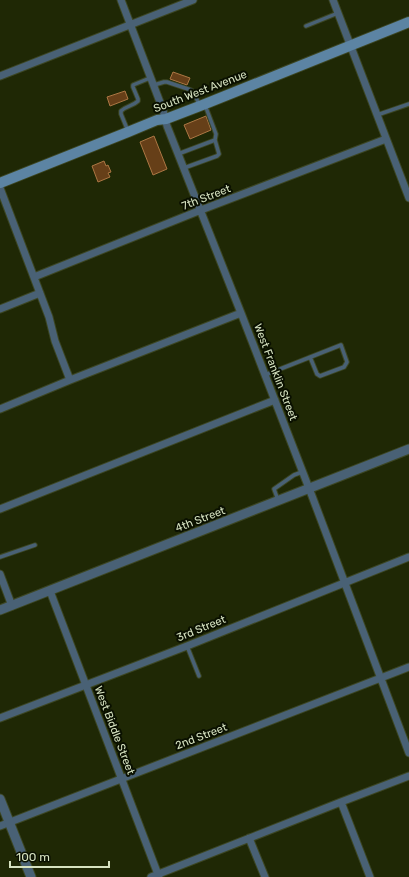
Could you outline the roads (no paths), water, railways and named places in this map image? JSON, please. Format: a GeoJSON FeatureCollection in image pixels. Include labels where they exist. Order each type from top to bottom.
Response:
{"type":"FeatureCollection","features":[{"type":"Feature","properties":{"kind":"main road","name":"South West Avenue"},"geometry":{"type":"LineString","coordinates":[[0,183],[157,120],[202,105],[409,22]]}},
{"type":"Feature","properties":{"kind":"street","name":"West Franklin Street"},"geometry":{"type":"LineString","coordinates":[[121,0],[154,85],[166,118],[167,126],[275,400],[409,753]]}},
{"type":"Feature","properties":{"kind":"street"},"geometry":{"type":"LineString","coordinates":[[0,76],[193,0]]}},
{"type":"Feature","properties":{"kind":"street"},"geometry":{"type":"LineString","coordinates":[[333,0],[409,198]]}},
{"type":"Feature","properties":{"kind":"street","name":"7th Street"},"geometry":{"type":"LineString","coordinates":[[34,277],[201,210],[386,139]]}},
{"type":"Feature","properties":{"kind":"street"},"geometry":{"type":"LineString","coordinates":[[0,188],[49,317],[55,342],[70,380]]}},
{"type":"Feature","properties":{"kind":"street"},"geometry":{"type":"LineString","coordinates":[[0,308],[40,293]]}},
{"type":"Feature","properties":{"kind":"street"},"geometry":{"type":"LineString","coordinates":[[0,409],[70,380],[241,314]]}},
{"type":"Feature","properties":{"kind":"street"},"geometry":{"type":"LineString","coordinates":[[0,509],[275,400]]}},
{"type":"Feature","properties":{"kind":"street","name":"4th Street"},"geometry":{"type":"LineString","coordinates":[[0,610],[409,449]]}},
{"type":"Feature","properties":{"kind":"street","name":"3rd Street"},"geometry":{"type":"LineString","coordinates":[[0,718],[187,646],[409,557]]}},
{"type":"Feature","properties":{"kind":"street"},"geometry":{"type":"LineString","coordinates":[[0,574],[12,606]]}},
{"type":"Feature","properties":{"kind":"street","name":"West Biddle Street"},"geometry":{"type":"LineString","coordinates":[[50,590],[122,779],[156,876]]}},
{"type":"Feature","properties":{"kind":"street","name":"2nd Street"},"geometry":{"type":"LineString","coordinates":[[0,826],[409,667]]}},
{"type":"Feature","properties":{"kind":"street"},"geometry":{"type":"LineString","coordinates":[[156,876],[409,776]]}},
{"type":"Feature","properties":{"kind":"street"},"geometry":{"type":"LineString","coordinates":[[0,799],[31,877]]}},
{"type":"Feature","properties":{"kind":"street"},"geometry":{"type":"LineString","coordinates":[[341,802],[370,877]]}},
{"type":"Feature","properties":{"kind":"street"},"geometry":{"type":"LineString","coordinates":[[250,838],[265,877]]}},
{"type":"Feature","properties":{"kind":"lane"},"geometry":{"type":"LineString","coordinates":[[306,26],[338,13]]}},
{"type":"Feature","properties":{"kind":"lane"},"geometry":{"type":"LineString","coordinates":[[128,132],[121,114],[121,110],[138,101],[133,85],[151,77]]}},
{"type":"Feature","properties":{"kind":"lane"},"geometry":{"type":"LineString","coordinates":[[154,85],[167,82],[191,90],[202,105],[216,134],[215,140],[219,154],[218,156],[184,168]]}},
{"type":"Feature","properties":{"kind":"lane"},"geometry":{"type":"LineString","coordinates":[[377,115],[409,104]]}},
{"type":"Feature","properties":{"kind":"lane"},"geometry":{"type":"LineString","coordinates":[[178,154],[215,140]]}},
{"type":"Feature","properties":{"kind":"lane"},"geometry":{"type":"LineString","coordinates":[[265,375],[310,357],[341,345],[347,362],[344,366],[320,376],[317,374],[310,357]]}},
{"type":"Feature","properties":{"kind":"lane"},"geometry":{"type":"LineString","coordinates":[[279,500],[274,489],[294,475],[302,472]]}},
{"type":"Feature","properties":{"kind":"lane"},"geometry":{"type":"LineString","coordinates":[[0,558],[35,545]]}},
{"type":"Feature","properties":{"kind":"lane"},"geometry":{"type":"LineString","coordinates":[[187,646],[199,676]]}}]}
